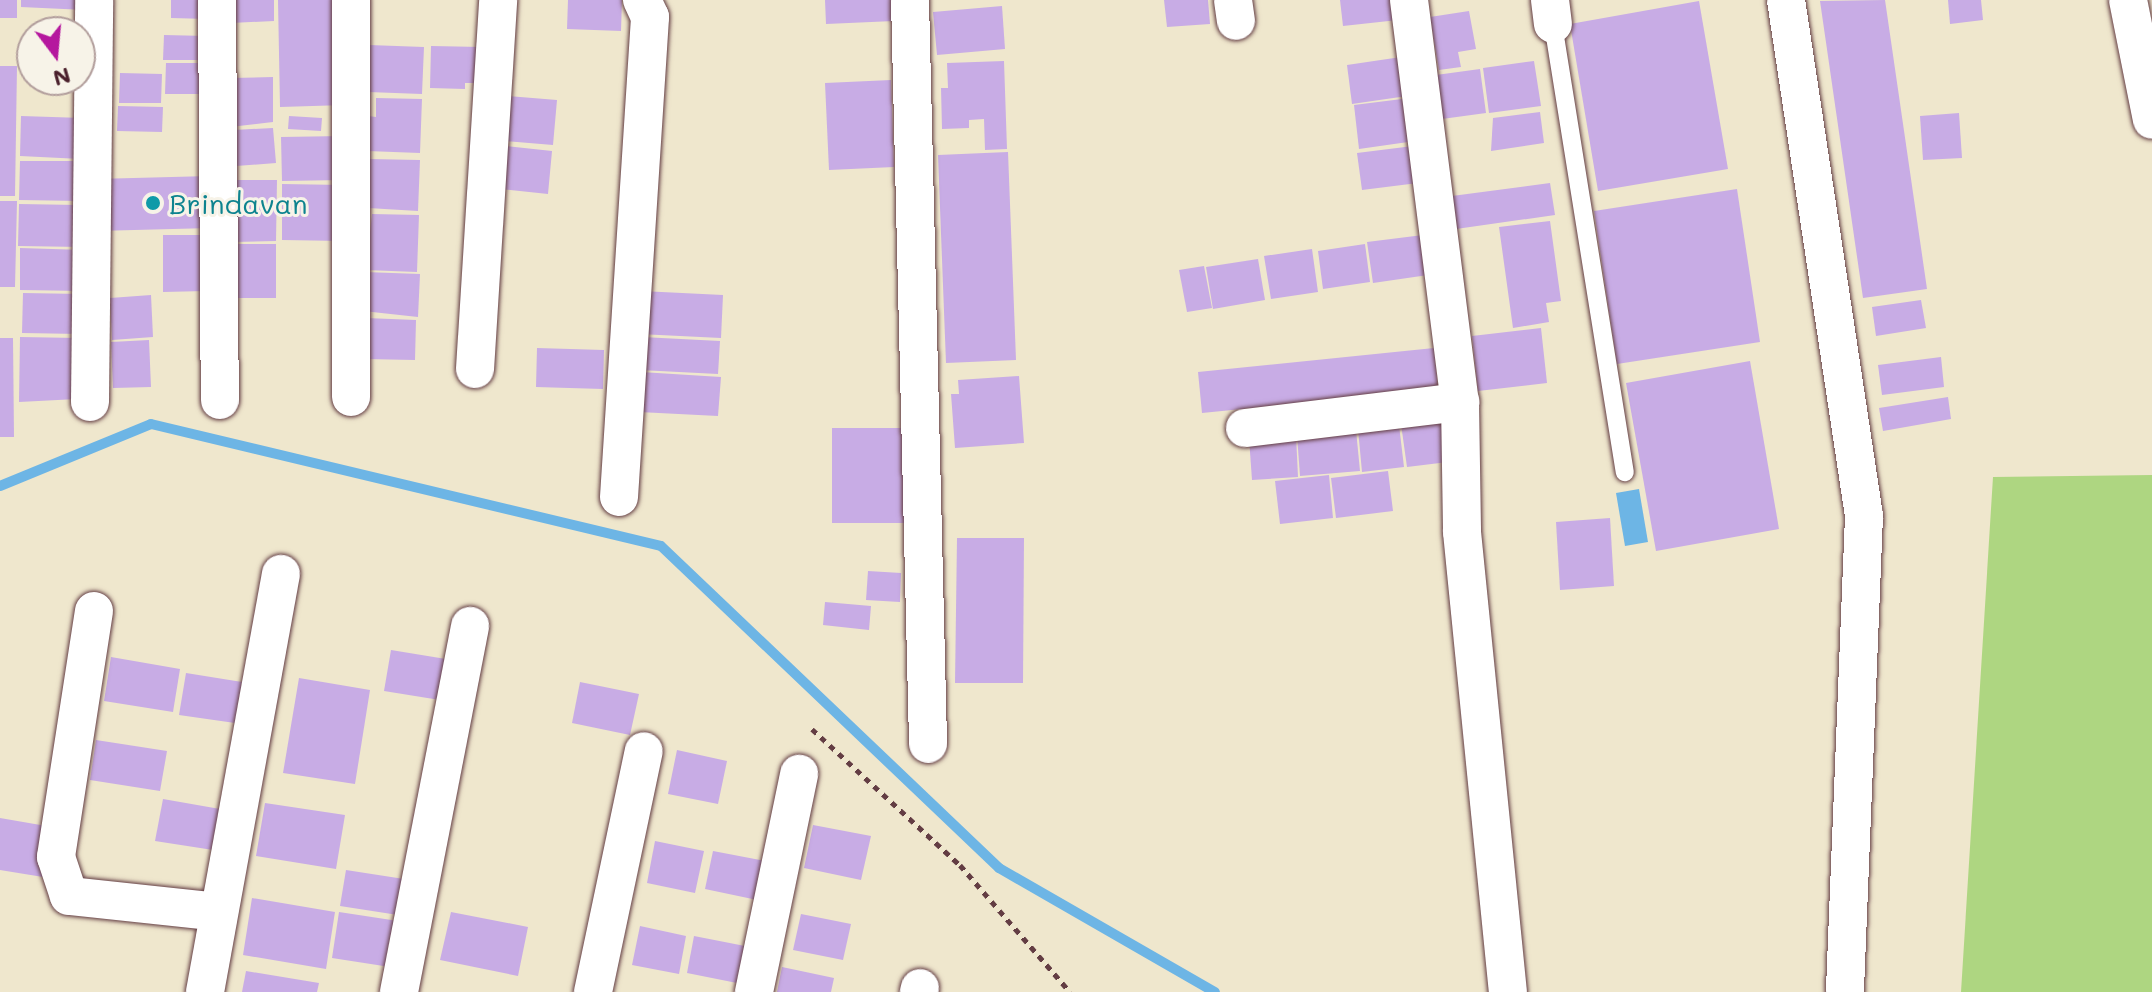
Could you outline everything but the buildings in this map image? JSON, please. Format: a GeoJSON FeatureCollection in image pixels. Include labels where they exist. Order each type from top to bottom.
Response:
{"type":"FeatureCollection","features":[{"type":"Feature","properties":{"kind":"street"},"geometry":{"type":"LineString","coordinates":[[90,402],[94,0]]}},
{"type":"Feature","properties":{"kind":"street"},"geometry":{"type":"LineString","coordinates":[[217,0],[220,400]]}},
{"type":"Feature","properties":{"kind":"street"},"geometry":{"type":"LineString","coordinates":[[351,0],[351,397]]}},
{"type":"Feature","properties":{"kind":"street"},"geometry":{"type":"LineString","coordinates":[[475,369],[498,0]]}},
{"type":"Feature","properties":{"kind":"street"},"geometry":{"type":"LineString","coordinates":[[619,497],[650,17],[642,0]]}},
{"type":"Feature","properties":{"kind":"street"},"geometry":{"type":"LineString","coordinates":[[910,0],[928,744]]}},
{"type":"Feature","properties":{"kind":"street"},"geometry":{"type":"LineString","coordinates":[[1409,0],[1460,402],[1462,532],[1508,992]]}},
{"type":"Feature","properties":{"kind":"street"},"geometry":{"type":"LineString","coordinates":[[1786,0],[1864,516],[1845,992]]}},
{"type":"Feature","properties":{"kind":"street"},"geometry":{"type":"LineString","coordinates":[[2128,0],[2150,97]]}},
{"type":"Feature","properties":{"kind":"street"},"geometry":{"type":"LineString","coordinates":[[1245,428],[1460,402]]}},
{"type":"Feature","properties":{"kind":"street"},"geometry":{"type":"LineString","coordinates":[[205,992],[281,574]]}},
{"type":"Feature","properties":{"kind":"street"},"geometry":{"type":"LineString","coordinates":[[94,611],[56,857],[69,896],[218,912]]}},
{"type":"Feature","properties":{"kind":"street"},"geometry":{"type":"LineString","coordinates":[[399,992],[470,626]]}},
{"type":"Feature","properties":{"kind":"street"},"geometry":{"type":"LineString","coordinates":[[593,992],[644,751]]}},
{"type":"Feature","properties":{"kind":"street"},"geometry":{"type":"LineString","coordinates":[[754,992],[799,774]]}},
{"type":"Feature","properties":{"kind":"lane"},"geometry":{"type":"LineString","coordinates":[[1551,12],[1625,472]]}},
{"type":"Feature","properties":{"kind":"path"},"geometry":{"type":"LineString","coordinates":[[812,729],[960,865],[1070,992]]}},
{"type":"Feature","properties":{"kind":"green space"},"geometry":{"type":"Polygon","coordinates":[[[2152,475],[2152,992],[1961,992],[1993,477],[2152,475]]]}},
{"type":"Feature","properties":{"kind":"water"},"geometry":{"type":"Polygon","coordinates":[[[1639,489],[1648,542],[1625,546],[1616,493],[1639,489]]]}},
{"type":"Feature","properties":{"kind":"waterway"},"geometry":{"type":"LineString","coordinates":[[0,486],[151,424],[661,546],[999,868],[1215,992]]}},
{"type":"Feature","properties":{"kind":"place","name":"Brindavan"},"geometry":{"type":"Point","coordinates":[153,203]}}]}
